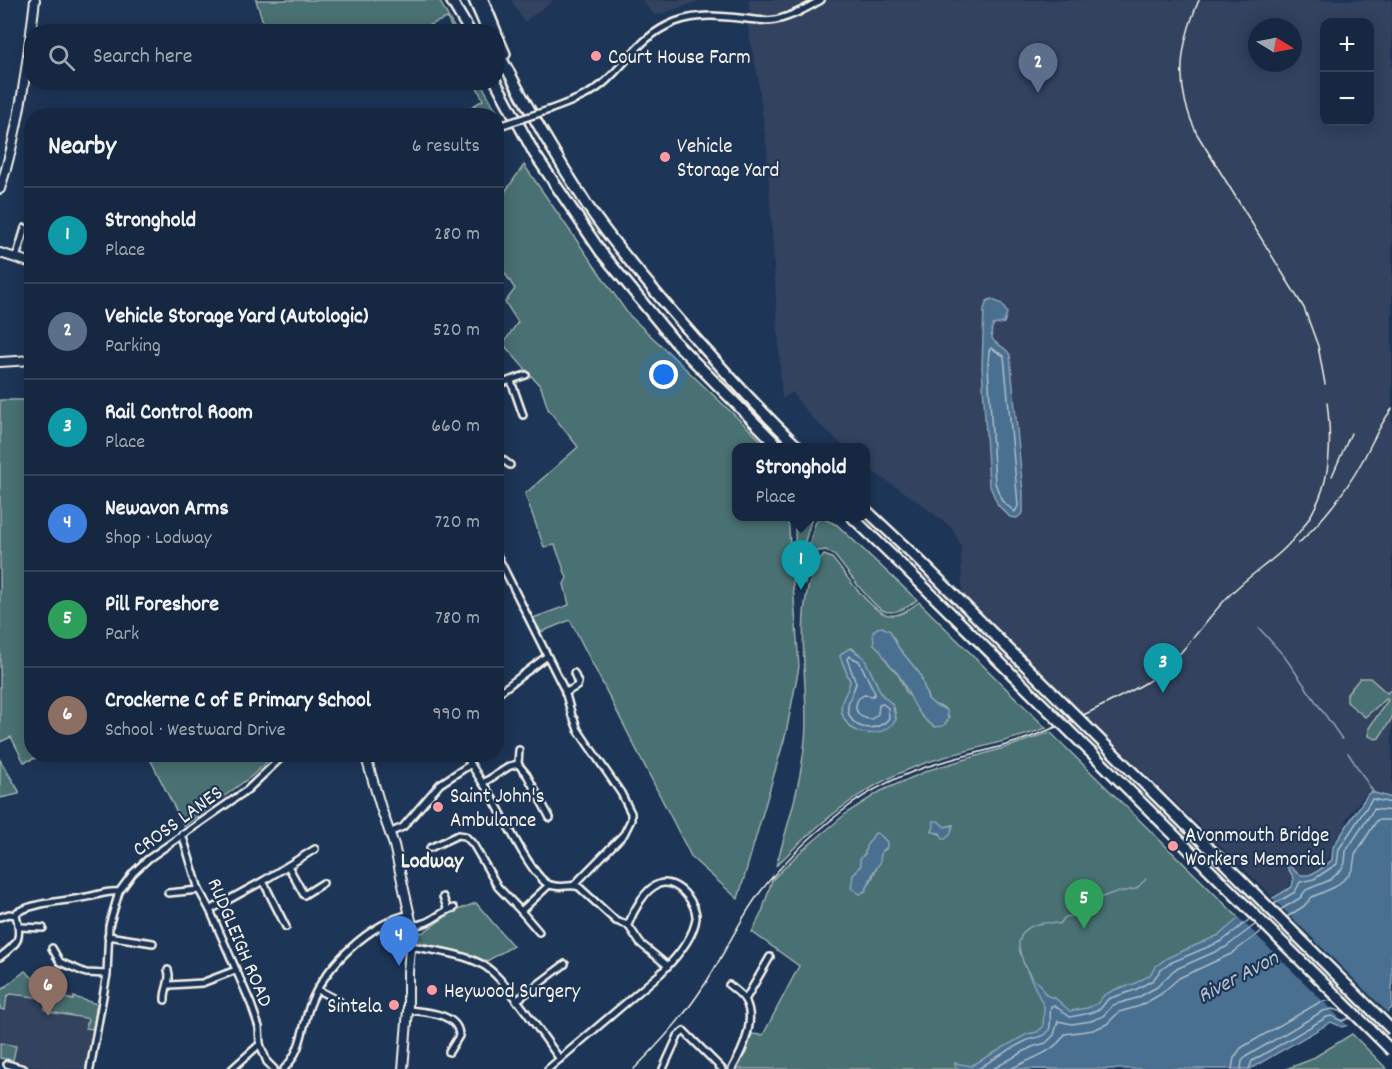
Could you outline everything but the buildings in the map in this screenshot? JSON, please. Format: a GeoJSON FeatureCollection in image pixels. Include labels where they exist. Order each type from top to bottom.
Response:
{"type":"FeatureCollection","features":[{"type":"Feature","properties":{"kind":"highway"},"geometry":{"type":"LineString","coordinates":[[451,0],[466,24]]}},
{"type":"Feature","properties":{"kind":"highway"},"geometry":{"type":"LineString","coordinates":[[458,0],[468,24]]}},
{"type":"Feature","properties":{"kind":"highway"},"geometry":{"type":"LineString","coordinates":[[474,0],[484,24]]}},
{"type":"Feature","properties":{"kind":"highway"},"geometry":{"type":"LineString","coordinates":[[483,0],[493,24]]}},
{"type":"Feature","properties":{"kind":"highway"},"geometry":{"type":"LineString","coordinates":[[504,52],[524,101]]}},
{"type":"Feature","properties":{"kind":"highway"},"geometry":{"type":"LineString","coordinates":[[504,63],[524,101],[588,207],[615,244],[691,334],[795,443]]}},
{"type":"Feature","properties":{"kind":"highway"},"geometry":{"type":"LineString","coordinates":[[500,90],[534,153],[601,252],[675,342],[776,443]]}},
{"type":"Feature","properties":{"kind":"highway"},"geometry":{"type":"LineString","coordinates":[[870,514],[1392,1030]]}},
{"type":"Feature","properties":{"kind":"highway"},"geometry":{"type":"LineString","coordinates":[[856,521],[1392,1051]]}},
{"type":"Feature","properties":{"kind":"street"},"geometry":{"type":"LineString","coordinates":[[32,24],[35,0]]}},
{"type":"Feature","properties":{"kind":"street"},"geometry":{"type":"LineString","coordinates":[[504,124],[549,110],[592,92],[606,81],[640,44],[673,23],[707,15],[774,21],[821,0]]}},
{"type":"Feature","properties":{"kind":"street"},"geometry":{"type":"LineString","coordinates":[[0,187],[24,87]]}},
{"type":"Feature","properties":{"kind":"street"},"geometry":{"type":"LineString","coordinates":[[16,258],[24,236]]}},
{"type":"Feature","properties":{"kind":"street"},"geometry":{"type":"LineString","coordinates":[[0,254],[24,260]]}},
{"type":"Feature","properties":{"kind":"street"},"geometry":{"type":"LineString","coordinates":[[0,362],[24,360]]}},
{"type":"Feature","properties":{"kind":"street"},"geometry":{"type":"LineString","coordinates":[[504,383],[525,375]]}},
{"type":"Feature","properties":{"kind":"street"},"geometry":{"type":"LineString","coordinates":[[511,381],[523,415]]}},
{"type":"Feature","properties":{"kind":"street"},"geometry":{"type":"LineString","coordinates":[[504,461],[510,465]]}},
{"type":"Feature","properties":{"kind":"street"},"geometry":{"type":"LineString","coordinates":[[504,569],[565,693],[578,730],[621,793],[631,813],[631,820],[624,834],[574,885]]}},
{"type":"Feature","properties":{"kind":"street"},"geometry":{"type":"LineString","coordinates":[[504,689],[547,656]]}},
{"type":"Feature","properties":{"kind":"street"},"geometry":{"type":"LineString","coordinates":[[565,693],[577,686],[574,674]]}},
{"type":"Feature","properties":{"kind":"street"},"geometry":{"type":"LineString","coordinates":[[519,750],[518,764],[550,818]]}},
{"type":"Feature","properties":{"kind":"street","name":"CROSS LANES"},"geometry":{"type":"LineString","coordinates":[[119,892],[133,873],[148,859],[247,790],[277,762]]}},
{"type":"Feature","properties":{"kind":"street"},"geometry":{"type":"LineString","coordinates":[[367,762],[411,914],[408,1010],[403,1069]]}},
{"type":"Feature","properties":{"kind":"street"},"geometry":{"type":"LineString","coordinates":[[469,762],[537,874],[549,885],[579,887],[616,921],[628,925],[640,943],[668,966]]}},
{"type":"Feature","properties":{"kind":"street"},"geometry":{"type":"LineString","coordinates":[[483,783],[510,766],[518,764]]}},
{"type":"Feature","properties":{"kind":"street"},"geometry":{"type":"LineString","coordinates":[[389,833],[403,827],[441,784],[471,765]]}},
{"type":"Feature","properties":{"kind":"street","name":"RUDGLEIGH ROAD"},"geometry":{"type":"LineString","coordinates":[[182,834],[199,890],[210,910],[259,1027],[260,1044],[267,1062]]}},
{"type":"Feature","properties":{"kind":"street"},"geometry":{"type":"LineString","coordinates":[[430,848],[458,835],[465,836],[473,844],[498,887],[539,932]]}},
{"type":"Feature","properties":{"kind":"street"},"geometry":{"type":"LineString","coordinates":[[438,844],[441,851]]}},
{"type":"Feature","properties":{"kind":"street"},"geometry":{"type":"LineString","coordinates":[[210,910],[315,849]]}},
{"type":"Feature","properties":{"kind":"street"},"geometry":{"type":"LineString","coordinates":[[288,866],[304,895],[323,883]]}},
{"type":"Feature","properties":{"kind":"street"},"geometry":{"type":"LineString","coordinates":[[263,881],[286,927]]}},
{"type":"Feature","properties":{"kind":"street"},"geometry":{"type":"LineString","coordinates":[[548,1069],[668,966],[685,944],[694,925],[695,908],[688,897],[671,885],[660,883],[654,886],[638,904],[628,925]]}},
{"type":"Feature","properties":{"kind":"street"},"geometry":{"type":"LineString","coordinates":[[521,911],[549,885]]}},
{"type":"Feature","properties":{"kind":"street"},"geometry":{"type":"LineString","coordinates":[[168,893],[199,890]]}},
{"type":"Feature","properties":{"kind":"street"},"geometry":{"type":"LineString","coordinates":[[16,915],[17,912],[39,904],[88,897],[99,893],[119,892],[108,936],[107,975],[90,1069]]}},
{"type":"Feature","properties":{"kind":"street"},"geometry":{"type":"LineString","coordinates":[[412,925],[431,922],[451,909],[443,897]]}},
{"type":"Feature","properties":{"kind":"street"},"geometry":{"type":"LineString","coordinates":[[0,917],[9,914],[16,915]]}},
{"type":"Feature","properties":{"kind":"street"},"geometry":{"type":"LineString","coordinates":[[284,1069],[296,1055],[311,1003],[340,958],[388,921],[411,914]]}},
{"type":"Feature","properties":{"kind":"street"},"geometry":{"type":"LineString","coordinates":[[0,957],[17,942],[20,927],[16,915]]}},
{"type":"Feature","properties":{"kind":"street"},"geometry":{"type":"LineString","coordinates":[[20,927],[43,928]]}},
{"type":"Feature","properties":{"kind":"street"},"geometry":{"type":"LineString","coordinates":[[108,936],[153,943]]}},
{"type":"Feature","properties":{"kind":"street"},"geometry":{"type":"LineString","coordinates":[[411,946],[456,956],[485,966],[516,1001],[560,1059]]}},
{"type":"Feature","properties":{"kind":"street"},"geometry":{"type":"LineString","coordinates":[[52,948],[60,962],[86,974],[107,975]]}},
{"type":"Feature","properties":{"kind":"street"},"geometry":{"type":"LineString","coordinates":[[745,1000],[770,957]]}},
{"type":"Feature","properties":{"kind":"street"},"geometry":{"type":"LineString","coordinates":[[516,1001],[565,964]]}},
{"type":"Feature","properties":{"kind":"street"},"geometry":{"type":"LineString","coordinates":[[756,965],[763,969]]}},
{"type":"Feature","properties":{"kind":"street"},"geometry":{"type":"LineString","coordinates":[[165,1000],[165,994],[170,985],[168,970]]}},
{"type":"Feature","properties":{"kind":"street"},"geometry":{"type":"LineString","coordinates":[[170,985],[185,986],[202,983],[236,970]]}},
{"type":"Feature","properties":{"kind":"street"},"geometry":{"type":"LineString","coordinates":[[729,985],[745,1000],[748,1010],[742,1051],[732,1069]]}},
{"type":"Feature","properties":{"kind":"street"},"geometry":{"type":"LineString","coordinates":[[318,990],[339,1001]]}},
{"type":"Feature","properties":{"kind":"street"},"geometry":{"type":"LineString","coordinates":[[408,1010],[439,1014],[456,1026],[459,1036],[449,1052]]}},
{"type":"Feature","properties":{"kind":"street"},"geometry":{"type":"LineString","coordinates":[[663,1069],[678,1036],[684,1030],[722,1069]]}},
{"type":"Feature","properties":{"kind":"street"},"geometry":{"type":"LineString","coordinates":[[232,1069],[260,1044]]}},
{"type":"Feature","properties":{"kind":"street"},"geometry":{"type":"LineString","coordinates":[[264,1069],[267,1062],[274,1069]]}},
{"type":"Feature","properties":{"kind":"street"},"geometry":{"type":"LineString","coordinates":[[8,1064],[24,1069]]}},
{"type":"Feature","properties":{"kind":"shaded area"},"geometry":{"type":"Polygon","coordinates":[[[511,0],[554,0],[524,22],[511,0]]]}},
{"type":"Feature","properties":{"kind":"shaded area"},"geometry":{"type":"Polygon","coordinates":[[[642,0],[702,0],[655,16],[642,0]]]}},
{"type":"Feature","properties":{"kind":"shaded area"},"geometry":{"type":"Polygon","coordinates":[[[748,0],[1392,0],[1392,797],[1368,791],[1345,820],[1347,822],[1332,845],[1324,865],[1309,874],[1292,877],[1291,883],[1285,890],[1272,896],[969,604],[962,591],[961,545],[951,527],[913,498],[870,470],[870,443],[840,443],[812,418],[793,392],[782,399],[767,150],[758,79],[746,18],[751,18],[748,0]]]}},
{"type":"Feature","properties":{"kind":"shaded area"},"geometry":{"type":"Polygon","coordinates":[[[25,971],[43,987],[97,1004],[86,1069],[50,1069],[0,1060],[0,991],[25,971]]]}},
{"type":"Feature","properties":{"kind":"green space"},"geometry":{"type":"Polygon","coordinates":[[[256,0],[439,0],[452,24],[450,24],[447,18],[432,24],[264,24],[256,0]]]}},
{"type":"Feature","properties":{"kind":"green space"},"geometry":{"type":"Polygon","coordinates":[[[478,90],[485,90],[495,108],[470,108],[483,100],[478,90]]]}},
{"type":"Feature","properties":{"kind":"green space"},"geometry":{"type":"Polygon","coordinates":[[[524,165],[628,314],[764,443],[732,443],[732,521],[788,521],[799,667],[786,733],[738,899],[692,858],[570,620],[541,632],[533,618],[569,605],[564,584],[567,578],[555,545],[544,547],[525,494],[578,447],[548,409],[541,387],[504,345],[518,322],[505,302],[515,289],[504,272],[504,193],[524,165]]]}},
{"type":"Feature","properties":{"kind":"green space"},"geometry":{"type":"Polygon","coordinates":[[[0,400],[24,400],[24,762],[11,737],[0,742],[0,400]]]}},
{"type":"Feature","properties":{"kind":"green space"},"geometry":{"type":"Polygon","coordinates":[[[796,521],[811,521],[796,573],[796,521]]]}},
{"type":"Feature","properties":{"kind":"green space"},"geometry":{"type":"Polygon","coordinates":[[[817,521],[828,521],[837,525],[917,600],[896,612],[882,610],[864,593],[835,556],[826,550],[818,551],[813,558],[805,584],[800,581],[817,521]]]}},
{"type":"Feature","properties":{"kind":"green space"},"geometry":{"type":"Polygon","coordinates":[[[824,555],[832,558],[866,600],[882,613],[889,615],[901,613],[919,602],[1046,728],[933,760],[877,784],[841,808],[776,866],[794,804],[803,756],[806,719],[804,618],[813,573],[824,555]],[[890,631],[874,644],[884,653],[887,661],[898,674],[907,694],[945,724],[949,718],[943,707],[935,705],[928,699],[920,674],[898,647],[890,631]],[[852,648],[840,656],[850,681],[841,708],[845,720],[851,728],[896,718],[894,707],[882,695],[864,658],[852,648]]]}},
{"type":"Feature","properties":{"kind":"green space"},"geometry":{"type":"Polygon","coordinates":[[[1360,678],[1370,678],[1387,693],[1392,689],[1392,718],[1376,739],[1369,736],[1369,728],[1388,700],[1386,699],[1365,717],[1347,702],[1347,694],[1360,678]]]}},
{"type":"Feature","properties":{"kind":"green space"},"geometry":{"type":"Polygon","coordinates":[[[1050,732],[1239,918],[1292,887],[1294,878],[1286,865],[1287,862],[1297,873],[1306,875],[1316,872],[1332,860],[1333,847],[1371,792],[1392,798],[1392,871],[1139,1023],[1047,1009],[1054,1069],[736,1069],[747,1051],[751,1034],[763,1035],[799,966],[752,932],[762,912],[772,880],[799,853],[848,812],[881,791],[929,770],[1050,732]],[[939,822],[932,831],[942,835],[950,834],[953,825],[945,827],[939,822]],[[881,836],[869,844],[860,859],[861,865],[853,875],[864,892],[875,872],[881,852],[886,849],[886,841],[881,836]]]}},
{"type":"Feature","properties":{"kind":"green space"},"geometry":{"type":"Polygon","coordinates":[[[0,760],[19,791],[19,794],[0,798],[0,760]]]}},
{"type":"Feature","properties":{"kind":"green space"},"geometry":{"type":"Polygon","coordinates":[[[152,762],[267,762],[253,775],[184,826],[152,762]]]}},
{"type":"Feature","properties":{"kind":"green space"},"geometry":{"type":"Polygon","coordinates":[[[476,903],[513,946],[487,961],[419,942],[416,934],[418,931],[422,933],[453,912],[476,903]]]}},
{"type":"Feature","properties":{"kind":"green space"},"geometry":{"type":"Polygon","coordinates":[[[25,971],[45,988],[43,998],[11,994],[7,996],[5,1010],[0,1009],[0,991],[25,971]]]}},
{"type":"Feature","properties":{"kind":"green space"},"geometry":{"type":"Polygon","coordinates":[[[48,994],[73,1000],[74,997],[97,1004],[93,1029],[86,1028],[88,1019],[49,1012],[45,1009],[48,994]]]}},
{"type":"Feature","properties":{"kind":"green space"},"geometry":{"type":"Polygon","coordinates":[[[1352,1034],[1387,1069],[1286,1069],[1310,1060],[1352,1034]]]}},
{"type":"Feature","properties":{"kind":"green space"},"geometry":{"type":"Polygon","coordinates":[[[0,1043],[16,1046],[13,1060],[0,1058],[0,1043]]]}},
{"type":"Feature","properties":{"kind":"water"},"geometry":{"type":"Polygon","coordinates":[[[991,299],[1002,304],[1007,313],[1004,323],[993,325],[991,332],[993,340],[1010,355],[1023,493],[1023,513],[1017,518],[1010,517],[998,505],[989,484],[982,367],[984,309],[987,301],[991,299]]]}},
{"type":"Feature","properties":{"kind":"water"},"geometry":{"type":"Polygon","coordinates":[[[882,627],[890,631],[898,647],[920,674],[928,699],[947,710],[948,720],[943,726],[935,727],[923,717],[914,705],[899,675],[874,644],[873,632],[882,627]]]}},
{"type":"Feature","properties":{"kind":"water"},"geometry":{"type":"Polygon","coordinates":[[[850,648],[864,658],[882,695],[892,704],[896,720],[883,731],[858,732],[851,728],[842,713],[841,704],[850,681],[840,656],[850,648]]]}},
{"type":"Feature","properties":{"kind":"water","name":"River Avon"},"geometry":{"type":"Polygon","coordinates":[[[1371,792],[1392,798],[1392,1008],[1383,1014],[1342,1027],[1331,1022],[1250,1069],[956,1069],[955,1063],[971,1066],[1043,1027],[1044,1007],[1023,962],[1043,991],[1070,1011],[1097,1004],[1104,995],[1132,985],[1150,975],[1155,967],[1167,958],[1219,935],[1239,918],[1292,887],[1294,878],[1286,865],[1287,862],[1302,875],[1311,874],[1325,866],[1332,860],[1333,847],[1371,792]]]}},
{"type":"Feature","properties":{"kind":"water"},"geometry":{"type":"Polygon","coordinates":[[[933,821],[938,821],[945,827],[953,825],[950,835],[943,839],[940,833],[932,832],[933,821]]]}},
{"type":"Feature","properties":{"kind":"water"},"geometry":{"type":"Polygon","coordinates":[[[875,833],[887,842],[887,847],[881,852],[880,863],[866,890],[860,894],[851,888],[853,875],[861,865],[860,859],[865,854],[866,846],[875,833]]]}},
{"type":"Feature","properties":{"kind":"pier"},"geometry":{"type":"Polygon","coordinates":[[[1270,896],[1389,1014],[1350,1028],[1237,916],[1270,896]]]}},
{"type":"Feature","properties":{"kind":"waterway"},"geometry":{"type":"LineString","coordinates":[[1259,628],[1284,656],[1342,739]]}},
{"type":"Feature","properties":{"kind":"waterway"},"geometry":{"type":"LineString","coordinates":[[1348,753],[1374,793]]}},
{"type":"Feature","properties":{"kind":"waterway"},"geometry":{"type":"LineString","coordinates":[[1023,962],[1019,942],[1021,936],[1030,927],[1041,923],[1060,924],[1065,917],[1072,916],[1097,899],[1113,893],[1136,889],[1146,879]]}},
{"type":"Feature","properties":{"kind":"railway"},"geometry":{"type":"LineString","coordinates":[[1199,0],[1187,34],[1182,67],[1182,83],[1190,117],[1197,134],[1304,308],[1318,346],[1325,384]]}},
{"type":"Feature","properties":{"kind":"railway"},"geometry":{"type":"LineString","coordinates":[[634,1069],[671,1030],[696,998],[745,914],[770,880],[799,849],[841,812],[876,789],[916,771],[1016,742],[1080,716],[1142,685],[1170,664],[1226,599],[1285,548],[1300,532],[1311,515],[1325,480],[1328,462],[1330,443],[1327,402]]}},
{"type":"Feature","properties":{"kind":"railway"},"geometry":{"type":"LineString","coordinates":[[1298,544],[1343,493],[1392,409]]}},
{"type":"Feature","properties":{"kind":"railway"},"geometry":{"type":"LineString","coordinates":[[1332,476],[1351,433]]}},
{"type":"Feature","properties":{"kind":"place","name":"Court House Farm"},"geometry":{"type":"Point","coordinates":[596,56]}},
{"type":"Feature","properties":{"kind":"place","name":"Vehicle Storage Yard (Autologic)"},"geometry":{"type":"Point","coordinates":[1038,93]}},
{"type":"Feature","properties":{"kind":"place","name":"Vehicle Storage Yard"},"geometry":{"type":"Point","coordinates":[665,157]}},
{"type":"Feature","properties":{"kind":"place","name":"Stronghold"},"geometry":{"type":"Point","coordinates":[801,590]}},
{"type":"Feature","properties":{"kind":"place","name":"Rail Control Room"},"geometry":{"type":"Point","coordinates":[1163,693]}},
{"type":"Feature","properties":{"kind":"place","name":"Saint John's Ambulance"},"geometry":{"type":"Point","coordinates":[438,807]}},
{"type":"Feature","properties":{"kind":"place","name":"Avonmouth Bridge Workers Memorial"},"geometry":{"type":"Point","coordinates":[1173,846]}},
{"type":"Feature","properties":{"kind":"place","name":"Pill Foreshore"},"geometry":{"type":"Point","coordinates":[1084,929]}},
{"type":"Feature","properties":{"kind":"place","name":"Newavon Arms"},"geometry":{"type":"Point","coordinates":[399,966]}},
{"type":"Feature","properties":{"kind":"place","name":"Heywood Surgery"},"geometry":{"type":"Point","coordinates":[432,990]}},
{"type":"Feature","properties":{"kind":"place","name":"Sintela"},"geometry":{"type":"Point","coordinates":[394,1005]}},
{"type":"Feature","properties":{"kind":"place","name":"Crockerne C of E Primary School"},"geometry":{"type":"Point","coordinates":[48,1016]}},
{"type":"Feature","properties":{"kind":"district","name":"Lodway"},"geometry":{"type":"Point","coordinates":[432,859]}}]}
